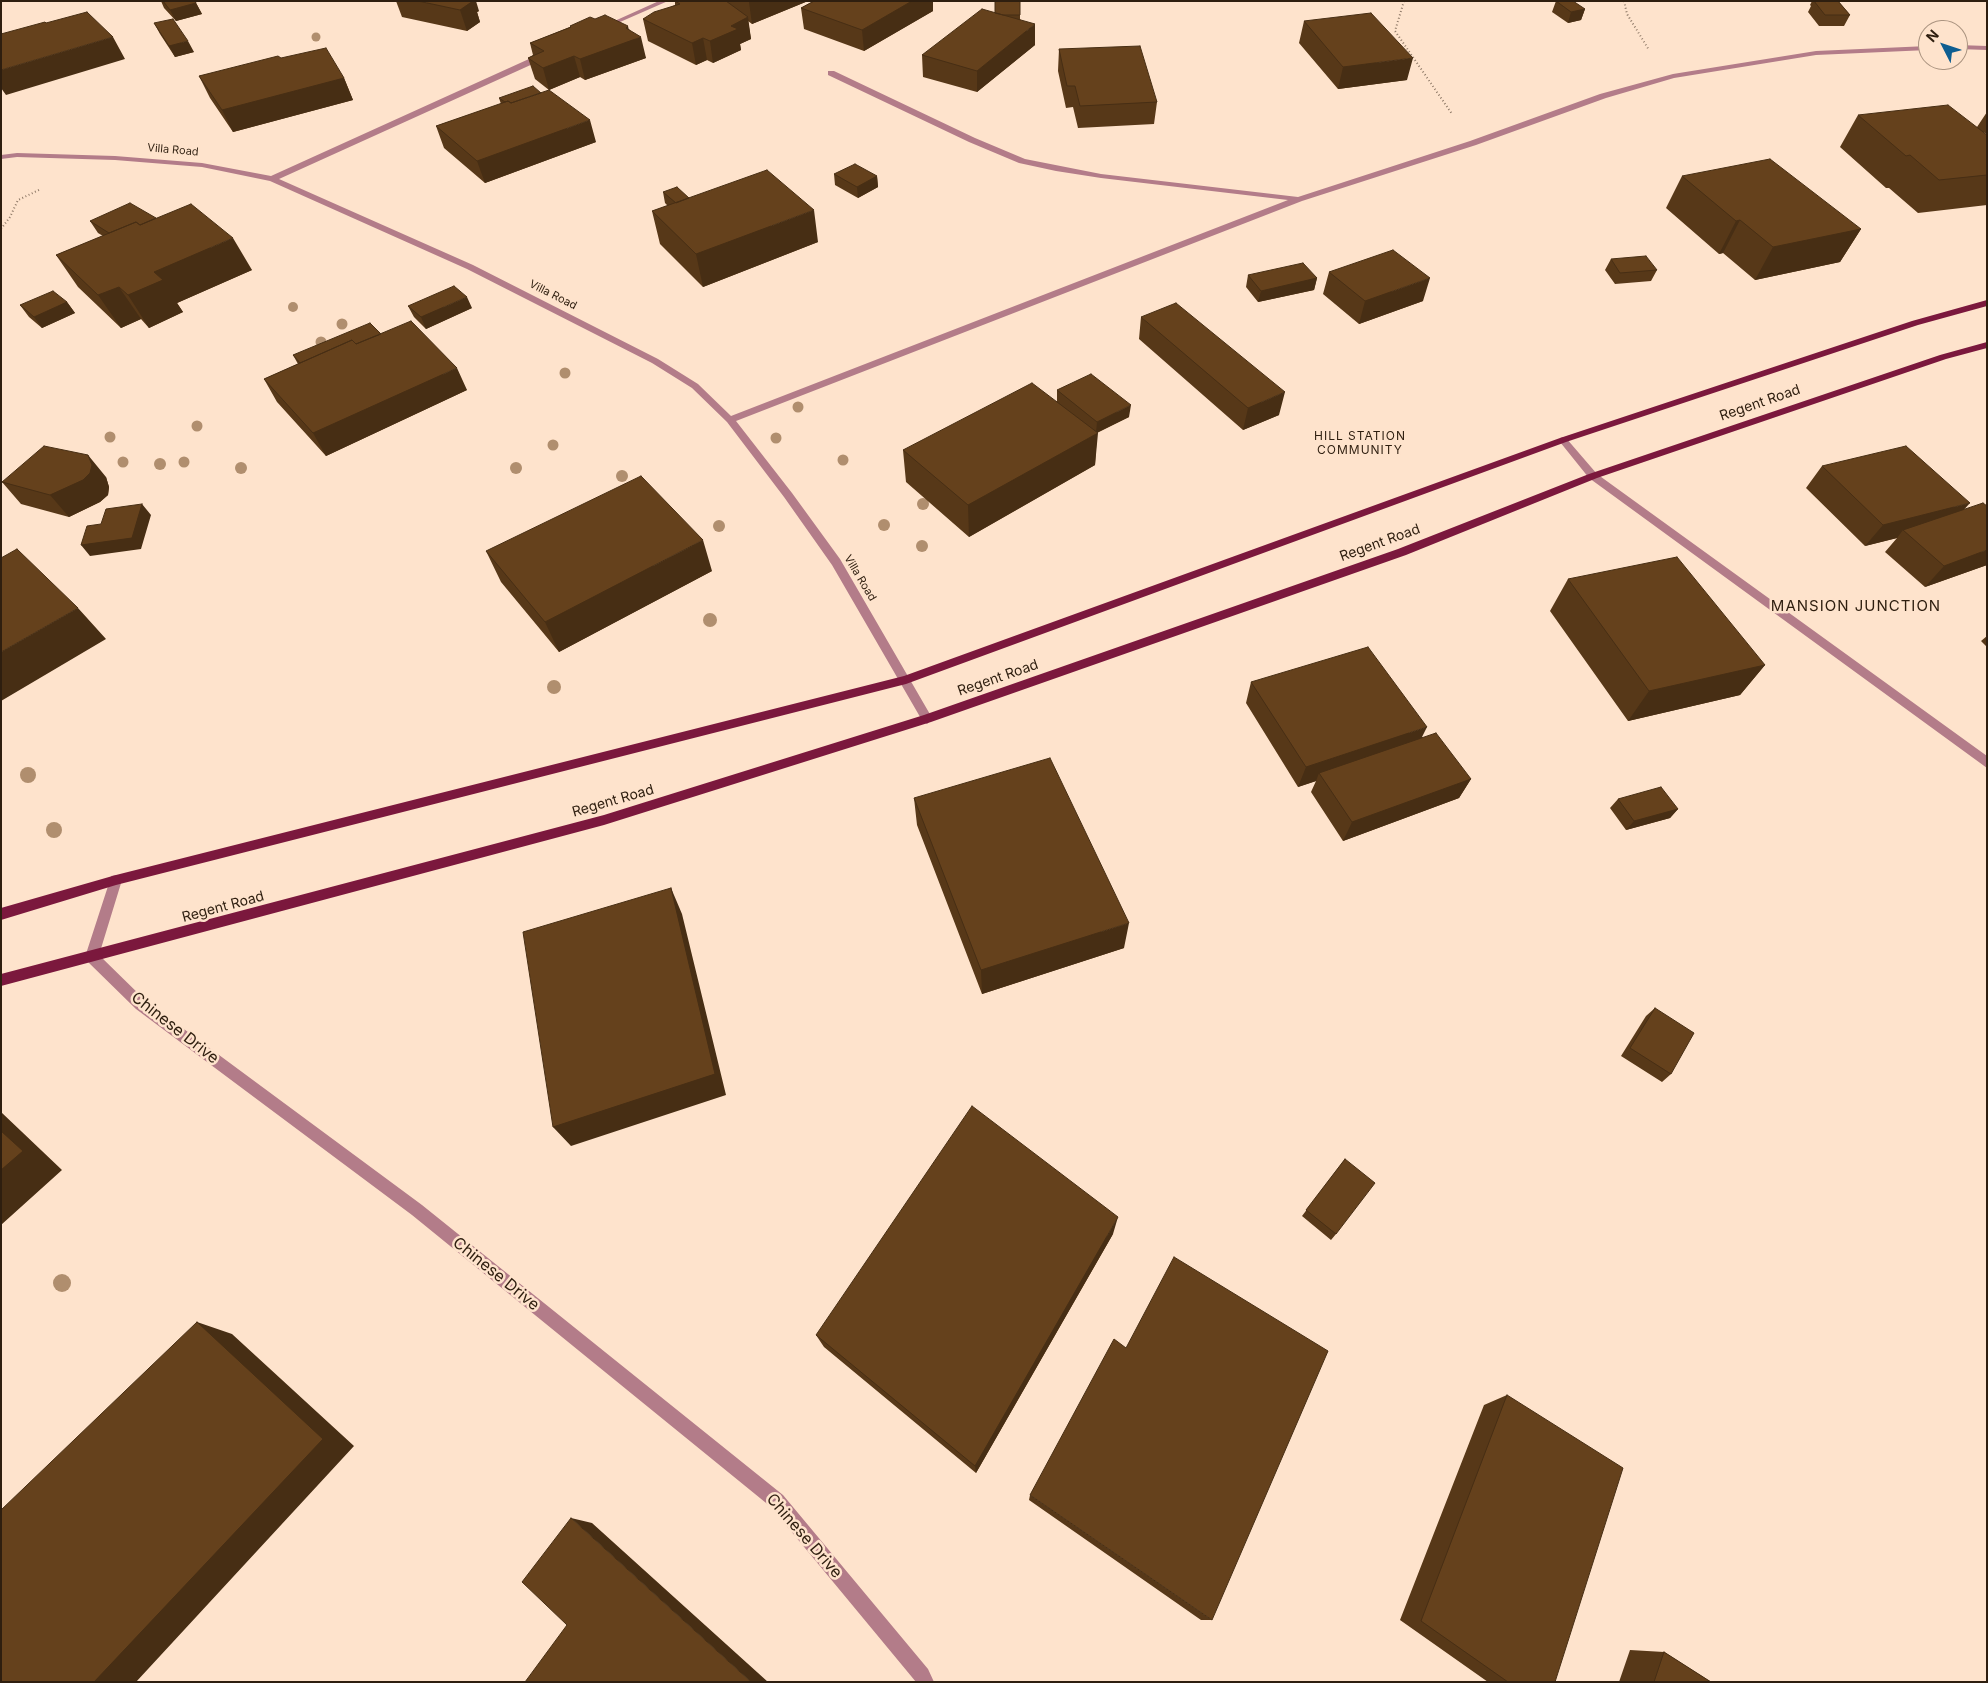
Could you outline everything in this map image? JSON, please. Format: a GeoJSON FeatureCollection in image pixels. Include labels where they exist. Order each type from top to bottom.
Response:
{"type":"FeatureCollection","features":[{"type":"Feature","properties":{"kind":"main road","name":"Regent Road"},"geometry":{"type":"LineString","coordinates":[[1,914],[116,880],[906,680],[1563,440],[1915,323],[1987,303]]}},
{"type":"Feature","properties":{"kind":"main road","name":"Regent Road"},"geometry":{"type":"LineString","coordinates":[[1,980],[604,820],[927,719],[1402,552],[1593,476],[1934,360],[1987,345]]}},
{"type":"Feature","properties":{"kind":"street"},"geometry":{"type":"LineString","coordinates":[[595,32],[665,1]]}},
{"type":"Feature","properties":{"kind":"street"},"geometry":{"type":"LineString","coordinates":[[1968,47],[1987,48]]}},
{"type":"Feature","properties":{"kind":"street"},"geometry":{"type":"LineString","coordinates":[[730,420],[1299,199],[1473,144],[1603,96],[1673,76],[1816,53],[1918,48]]}},
{"type":"Feature","properties":{"kind":"street"},"geometry":{"type":"LineString","coordinates":[[272,179],[552,52]]}},
{"type":"Feature","properties":{"kind":"street"},"geometry":{"type":"LineString","coordinates":[[831,73],[972,140],[1022,160],[1056,169],[1101,176],[1299,199]]}},
{"type":"Feature","properties":{"kind":"street","name":"Villa Road"},"geometry":{"type":"LineString","coordinates":[[1,157],[17,155],[115,158],[202,165],[272,179],[470,267],[626,346],[695,386],[730,420],[788,495],[836,562],[927,719]]}},
{"type":"Feature","properties":{"kind":"street"},"geometry":{"type":"LineString","coordinates":[[1563,440],[1593,476],[1987,763]]}},
{"type":"Feature","properties":{"kind":"street"},"geometry":{"type":"LineString","coordinates":[[92,957],[116,880]]}},
{"type":"Feature","properties":{"kind":"street","name":"Chinese Drive"},"geometry":{"type":"LineString","coordinates":[[92,957],[141,1004],[417,1210],[777,1501],[922,1675],[925,1682]]}},
{"type":"Feature","properties":{"kind":"path"},"geometry":{"type":"LineString","coordinates":[[1404,1],[1395,31],[1473,144]]}},
{"type":"Feature","properties":{"kind":"path"},"geometry":{"type":"LineString","coordinates":[[1624,1],[1627,14],[1647,48],[1673,76]]}},
{"type":"Feature","properties":{"kind":"building"},"geometry":{"type":"Polygon","coordinates":[[[163,1],[195,1],[196,3],[170,10],[163,1]]]}},
{"type":"Feature","properties":{"kind":"building"},"geometry":{"type":"Polygon","coordinates":[[[418,1],[473,1],[460,10],[418,1]]]}},
{"type":"Feature","properties":{"kind":"building"},"geometry":{"type":"Polygon","coordinates":[[[675,1],[726,1],[748,17],[731,26],[738,29],[710,41],[703,38],[692,43],[643,19],[654,12],[680,4],[675,1]]]}},
{"type":"Feature","properties":{"kind":"building"},"geometry":{"type":"Polygon","coordinates":[[[814,1],[912,1],[862,30],[801,8],[814,1]]]}},
{"type":"Feature","properties":{"kind":"building"},"geometry":{"type":"Polygon","coordinates":[[[995,1],[1020,1],[1020,15],[995,13],[995,1]]]}},
{"type":"Feature","properties":{"kind":"building"},"geometry":{"type":"Polygon","coordinates":[[[1556,1],[1573,1],[1585,9],[1571,12],[1556,1]]]}},
{"type":"Feature","properties":{"kind":"building"},"geometry":{"type":"Polygon","coordinates":[[[1814,1],[1838,1],[1850,15],[1825,15],[1814,1]]]}},
{"type":"Feature","properties":{"kind":"building"},"geometry":{"type":"Polygon","coordinates":[[[982,9],[1035,24],[977,71],[922,55],[982,9]]]}},
{"type":"Feature","properties":{"kind":"building"},"geometry":{"type":"Polygon","coordinates":[[[87,12],[113,37],[1,70],[1,34],[87,12]]]}},
{"type":"Feature","properties":{"kind":"building"},"geometry":{"type":"Polygon","coordinates":[[[1371,13],[1413,58],[1343,67],[1304,21],[1371,13]]]}},
{"type":"Feature","properties":{"kind":"building"},"geometry":{"type":"Polygon","coordinates":[[[605,15],[628,26],[626,28],[641,37],[580,59],[574,56],[543,68],[528,58],[544,51],[530,43],[571,27],[590,17],[595,19],[605,15]]]}},
{"type":"Feature","properties":{"kind":"building"},"geometry":{"type":"Polygon","coordinates":[[[173,19],[188,41],[169,46],[154,23],[173,19]]]}},
{"type":"Feature","properties":{"kind":"building"},"geometry":{"type":"Polygon","coordinates":[[[1140,46],[1157,102],[1080,106],[1075,86],[1067,86],[1059,49],[1140,46]]]}},
{"type":"Feature","properties":{"kind":"building"},"geometry":{"type":"Polygon","coordinates":[[[326,48],[344,78],[222,110],[199,76],[278,56],[281,58],[326,48]]]}},
{"type":"Feature","properties":{"kind":"building"},"geometry":{"type":"Polygon","coordinates":[[[533,86],[541,93],[511,103],[499,98],[533,86]]]}},
{"type":"Feature","properties":{"kind":"building"},"geometry":{"type":"Polygon","coordinates":[[[549,90],[590,120],[477,161],[436,126],[508,101],[511,103],[549,90]]]}},
{"type":"Feature","properties":{"kind":"building"},"geometry":{"type":"Polygon","coordinates":[[[1948,105],[1987,135],[1987,175],[1939,180],[1910,155],[1906,156],[1858,115],[1948,105]]]}},
{"type":"Feature","properties":{"kind":"building"},"geometry":{"type":"Polygon","coordinates":[[[1770,159],[1861,229],[1773,247],[1740,220],[1736,221],[1682,176],[1770,159]]]}},
{"type":"Feature","properties":{"kind":"building"},"geometry":{"type":"Polygon","coordinates":[[[855,164],[877,176],[857,187],[834,174],[855,164]]]}},
{"type":"Feature","properties":{"kind":"building"},"geometry":{"type":"Polygon","coordinates":[[[767,170],[814,210],[696,254],[652,211],[767,170]]]}},
{"type":"Feature","properties":{"kind":"building"},"geometry":{"type":"Polygon","coordinates":[[[677,187],[689,198],[676,203],[663,192],[677,187]]]}},
{"type":"Feature","properties":{"kind":"building"},"geometry":{"type":"Polygon","coordinates":[[[130,203],[156,218],[140,225],[136,222],[109,233],[90,221],[130,203]]]}},
{"type":"Feature","properties":{"kind":"building"},"geometry":{"type":"Polygon","coordinates":[[[191,204],[233,238],[154,272],[163,280],[128,295],[119,287],[98,295],[56,255],[136,222],[140,225],[191,204]]]}},
{"type":"Feature","properties":{"kind":"building"},"geometry":{"type":"Polygon","coordinates":[[[1393,250],[1430,278],[1365,301],[1329,272],[1393,250]]]}},
{"type":"Feature","properties":{"kind":"building"},"geometry":{"type":"Polygon","coordinates":[[[1646,256],[1657,270],[1620,273],[1611,259],[1646,256]]]}},
{"type":"Feature","properties":{"kind":"building"},"geometry":{"type":"Polygon","coordinates":[[[1303,263],[1317,278],[1261,291],[1248,275],[1303,263]]]}},
{"type":"Feature","properties":{"kind":"building"},"geometry":{"type":"Polygon","coordinates":[[[454,286],[467,297],[421,317],[408,306],[454,286]]]}},
{"type":"Feature","properties":{"kind":"building"},"geometry":{"type":"Polygon","coordinates":[[[53,291],[67,302],[34,317],[20,305],[53,291]]]}},
{"type":"Feature","properties":{"kind":"building"},"geometry":{"type":"Polygon","coordinates":[[[1176,303],[1285,392],[1248,408],[1141,317],[1176,303]]]}},
{"type":"Feature","properties":{"kind":"building"},"geometry":{"type":"Polygon","coordinates":[[[411,321],[457,368],[313,433],[264,379],[352,340],[356,344],[411,321]]]}},
{"type":"Feature","properties":{"kind":"building"},"geometry":{"type":"Polygon","coordinates":[[[370,323],[381,334],[356,344],[352,340],[300,363],[293,355],[370,323]]]}},
{"type":"Feature","properties":{"kind":"building"},"geometry":{"type":"Polygon","coordinates":[[[1091,374],[1131,405],[1097,422],[1057,390],[1091,374]]]}},
{"type":"Feature","properties":{"kind":"building"},"geometry":{"type":"Polygon","coordinates":[[[1032,383],[1098,433],[968,505],[903,450],[1032,383]]]}},
{"type":"Feature","properties":{"kind":"building"},"geometry":{"type":"Polygon","coordinates":[[[44,446],[88,455],[92,465],[90,473],[83,480],[50,495],[2,482],[44,446]]]}},
{"type":"Feature","properties":{"kind":"building"},"geometry":{"type":"Polygon","coordinates":[[[1906,446],[1970,503],[1883,525],[1822,466],[1906,446]]]}},
{"type":"Feature","properties":{"kind":"building"},"geometry":{"type":"Polygon","coordinates":[[[641,476],[703,540],[545,622],[486,551],[641,476]]]}},
{"type":"Feature","properties":{"kind":"building"},"geometry":{"type":"Polygon","coordinates":[[[1983,503],[1987,506],[1987,550],[1944,566],[1903,530],[1983,503]]]}},
{"type":"Feature","properties":{"kind":"building"},"geometry":{"type":"Polygon","coordinates":[[[142,504],[132,538],[81,545],[87,526],[101,524],[106,509],[142,504]]]}},
{"type":"Feature","properties":{"kind":"building"},"geometry":{"type":"Polygon","coordinates":[[[17,549],[78,608],[1,652],[1,558],[17,549]]]}},
{"type":"Feature","properties":{"kind":"building"},"geometry":{"type":"Polygon","coordinates":[[[1677,557],[1765,665],[1649,691],[1568,579],[1677,557]]]}},
{"type":"Feature","properties":{"kind":"building"},"geometry":{"type":"Polygon","coordinates":[[[1368,647],[1427,727],[1306,767],[1251,682],[1368,647]]]}},
{"type":"Feature","properties":{"kind":"building"},"geometry":{"type":"Polygon","coordinates":[[[1436,733],[1471,779],[1352,822],[1319,773],[1436,733]]]}},
{"type":"Feature","properties":{"kind":"building"},"geometry":{"type":"Polygon","coordinates":[[[1050,758],[1129,923],[981,970],[914,798],[1050,758]]]}},
{"type":"Feature","properties":{"kind":"building"},"geometry":{"type":"Polygon","coordinates":[[[1661,787],[1678,809],[1634,821],[1618,799],[1661,787]]]}},
{"type":"Feature","properties":{"kind":"building"},"geometry":{"type":"Polygon","coordinates":[[[671,888],[715,1074],[553,1127],[523,932],[671,888]]]}},
{"type":"Feature","properties":{"kind":"building"},"geometry":{"type":"Polygon","coordinates":[[[1655,1008],[1694,1033],[1671,1074],[1630,1048],[1655,1008]]]}},
{"type":"Feature","properties":{"kind":"building"},"geometry":{"type":"Polygon","coordinates":[[[972,1106],[1118,1217],[975,1466],[816,1335],[972,1106]]]}},
{"type":"Feature","properties":{"kind":"building"},"geometry":{"type":"Polygon","coordinates":[[[1,1131],[23,1151],[1,1170],[1,1131]]]}},
{"type":"Feature","properties":{"kind":"building"},"geometry":{"type":"Polygon","coordinates":[[[1345,1159],[1375,1183],[1336,1234],[1306,1210],[1345,1159]]]}},
{"type":"Feature","properties":{"kind":"building"},"geometry":{"type":"Polygon","coordinates":[[[1174,1257],[1328,1351],[1212,1620],[1030,1495],[1114,1339],[1126,1348],[1174,1257]]]}},
{"type":"Feature","properties":{"kind":"building"},"geometry":{"type":"Polygon","coordinates":[[[197,1322],[323,1439],[94,1682],[1,1682],[1,1510],[197,1322]]]}},
{"type":"Feature","properties":{"kind":"building"},"geometry":{"type":"Polygon","coordinates":[[[1507,1395],[1623,1468],[1555,1682],[1508,1682],[1421,1621],[1507,1395]]]}},
{"type":"Feature","properties":{"kind":"building"},"geometry":{"type":"Polygon","coordinates":[[[571,1518],[751,1682],[525,1682],[567,1625],[522,1582],[571,1518]]]}},
{"type":"Feature","properties":{"kind":"building"},"geometry":{"type":"Polygon","coordinates":[[[1664,1652],[1711,1682],[1654,1682],[1664,1652]]]}},
{"type":"Feature","properties":{"kind":"district","name":"HILL STATION COMMUNITY"},"geometry":{"type":"Point","coordinates":[1360,443]}},
{"type":"Feature","properties":{"kind":"district","name":"MANSION JUNCTION"},"geometry":{"type":"Point","coordinates":[1856,606]}}]}
